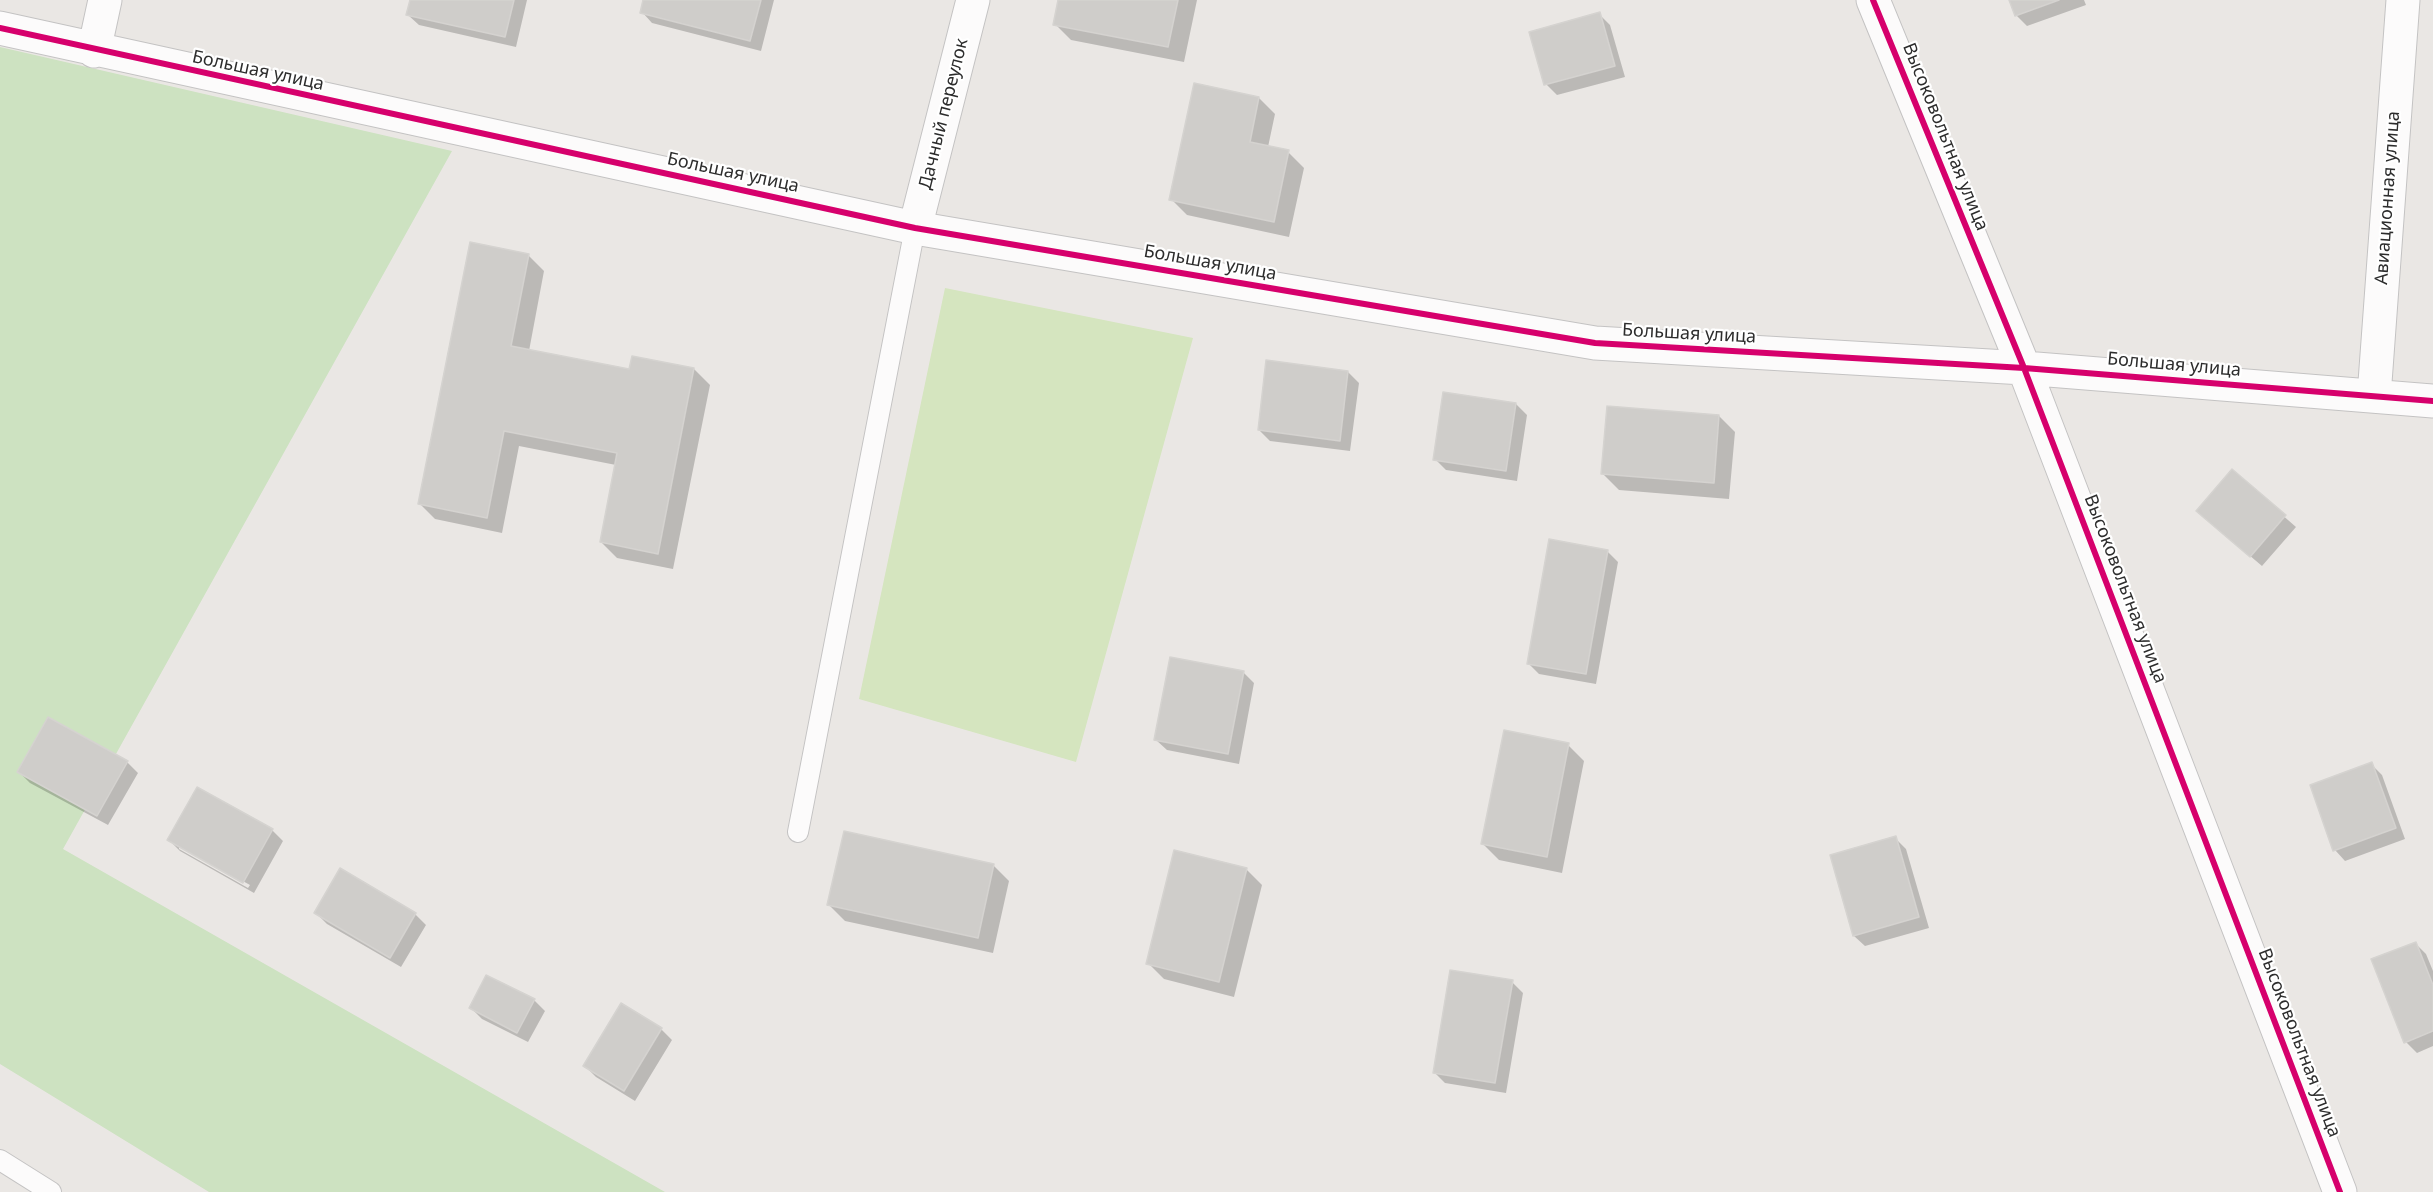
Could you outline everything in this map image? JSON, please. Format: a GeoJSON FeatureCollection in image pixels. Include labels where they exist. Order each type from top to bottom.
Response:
{"type":"FeatureCollection","features":[{"type":"Feature","properties":{"kind":"street"},"geometry":{"type":"LineString","coordinates":[[94,51],[105,0]]}},
{"type":"Feature","properties":{"kind":"street","name":"Дачный переулок"},"geometry":{"type":"LineString","coordinates":[[915,228],[973,0]]}},
{"type":"Feature","properties":{"kind":"street","name":"Высоковольтная улица"},"geometry":{"type":"LineString","coordinates":[[1873,0],[2024,368],[2340,1192]]}},
{"type":"Feature","properties":{"kind":"street","name":"Авиационная улица"},"geometry":{"type":"LineString","coordinates":[[2374,396],[2403,0]]}},
{"type":"Feature","properties":{"kind":"street","name":"Большая улица"},"geometry":{"type":"LineString","coordinates":[[0,28],[94,51],[915,228],[1595,343],[2024,368],[2433,401]]}},
{"type":"Feature","properties":{"kind":"lane"},"geometry":{"type":"LineString","coordinates":[[798,832],[915,228]]}},
{"type":"Feature","properties":{"kind":"lane"},"geometry":{"type":"LineString","coordinates":[[0,1160],[51,1192]]}},
{"type":"Feature","properties":{"kind":"green space"},"geometry":{"type":"Polygon","coordinates":[[[0,47],[452,151],[63,849],[665,1192],[209,1192],[0,1064],[0,47]]]}},
{"type":"Feature","properties":{"kind":"green space"},"geometry":{"type":"Polygon","coordinates":[[[945,288],[1193,338],[1076,762],[859,699],[945,288]]]}},
{"type":"Feature","properties":{"kind":"building"},"geometry":{"type":"Polygon","coordinates":[[[410,0],[514,0],[505,37],[406,15],[410,0]]]}},
{"type":"Feature","properties":{"kind":"building"},"geometry":{"type":"Polygon","coordinates":[[[643,0],[761,0],[750,41],[640,13],[643,0]]]}},
{"type":"Feature","properties":{"kind":"building"},"geometry":{"type":"Polygon","coordinates":[[[1058,0],[1178,0],[1168,47],[1053,25],[1058,0]]]}},
{"type":"Feature","properties":{"kind":"building"},"geometry":{"type":"Polygon","coordinates":[[[2009,0],[2059,0],[2015,16],[2009,0]]]}},
{"type":"Feature","properties":{"kind":"building"},"geometry":{"type":"Polygon","coordinates":[[[1600,12],[1615,66],[1544,85],[1529,32],[1600,12]]]}},
{"type":"Feature","properties":{"kind":"building"},"geometry":{"type":"Polygon","coordinates":[[[1194,83],[1259,97],[1250,142],[1289,150],[1274,222],[1169,200],[1194,83]]]}},
{"type":"Feature","properties":{"kind":"building"},"geometry":{"type":"Polygon","coordinates":[[[470,242],[529,254],[511,346],[629,369],[632,356],[694,368],[658,554],[600,542],[617,453],[504,431],[487,518],[418,504],[470,242]]]}},
{"type":"Feature","properties":{"kind":"building"},"geometry":{"type":"Polygon","coordinates":[[[1266,360],[1348,371],[1340,441],[1258,430],[1266,360]]]}},
{"type":"Feature","properties":{"kind":"building"},"geometry":{"type":"Polygon","coordinates":[[[1443,392],[1516,403],[1506,471],[1433,460],[1443,392]]]}},
{"type":"Feature","properties":{"kind":"building"},"geometry":{"type":"Polygon","coordinates":[[[1607,406],[1719,415],[1714,483],[1601,474],[1607,406]]]}},
{"type":"Feature","properties":{"kind":"building"},"geometry":{"type":"Polygon","coordinates":[[[2232,469],[2286,515],[2250,557],[2196,511],[2232,469]]]}},
{"type":"Feature","properties":{"kind":"building"},"geometry":{"type":"Polygon","coordinates":[[[1549,539],[1608,550],[1586,674],[1527,664],[1549,539]]]}},
{"type":"Feature","properties":{"kind":"building"},"geometry":{"type":"Polygon","coordinates":[[[1170,657],[1244,671],[1228,754],[1154,740],[1170,657]]]}},
{"type":"Feature","properties":{"kind":"building"},"geometry":{"type":"Polygon","coordinates":[[[48,717],[128,761],[97,816],[17,772],[48,717]]]}},
{"type":"Feature","properties":{"kind":"building"},"geometry":{"type":"Polygon","coordinates":[[[1504,730],[1569,743],[1547,857],[1481,844],[1504,730]]]}},
{"type":"Feature","properties":{"kind":"building"},"geometry":{"type":"Polygon","coordinates":[[[2372,762],[2396,828],[2333,851],[2310,785],[2372,762]]]}},
{"type":"Feature","properties":{"kind":"building"},"geometry":{"type":"Polygon","coordinates":[[[197,787],[273,829],[243,883],[167,840],[197,787]]]}},
{"type":"Feature","properties":{"kind":"building"},"geometry":{"type":"Polygon","coordinates":[[[844,831],[994,864],[978,938],[827,905],[844,831]]]}},
{"type":"Feature","properties":{"kind":"building"},"geometry":{"type":"Polygon","coordinates":[[[1896,836],[1919,917],[1853,936],[1830,855],[1896,836]]]}},
{"type":"Feature","properties":{"kind":"building"},"geometry":{"type":"Polygon","coordinates":[[[1174,850],[1247,868],[1219,982],[1146,964],[1174,850]]]}},
{"type":"Feature","properties":{"kind":"building"},"geometry":{"type":"Polygon","coordinates":[[[340,868],[416,913],[390,958],[314,913],[340,868]]]}},
{"type":"Feature","properties":{"kind":"building"},"geometry":{"type":"Polygon","coordinates":[[[2416,942],[2433,985],[2433,1031],[2404,1043],[2371,959],[2416,942]]]}},
{"type":"Feature","properties":{"kind":"building"},"geometry":{"type":"Polygon","coordinates":[[[1450,970],[1513,980],[1495,1083],[1433,1073],[1450,970]]]}},
{"type":"Feature","properties":{"kind":"building"},"geometry":{"type":"Polygon","coordinates":[[[486,975],[535,999],[517,1033],[469,1008],[486,975]]]}},
{"type":"Feature","properties":{"kind":"building"},"geometry":{"type":"Polygon","coordinates":[[[621,1003],[662,1028],[624,1091],[583,1066],[621,1003]]]}},
{"type":"Feature","properties":{"kind":"cycle path"},"geometry":{"type":"LineString","coordinates":[[1873,0],[2024,368],[2340,1192]]}},
{"type":"Feature","properties":{"kind":"cycle path"},"geometry":{"type":"LineString","coordinates":[[0,28],[915,228],[1595,343],[2024,368],[2433,401]]}}]}
